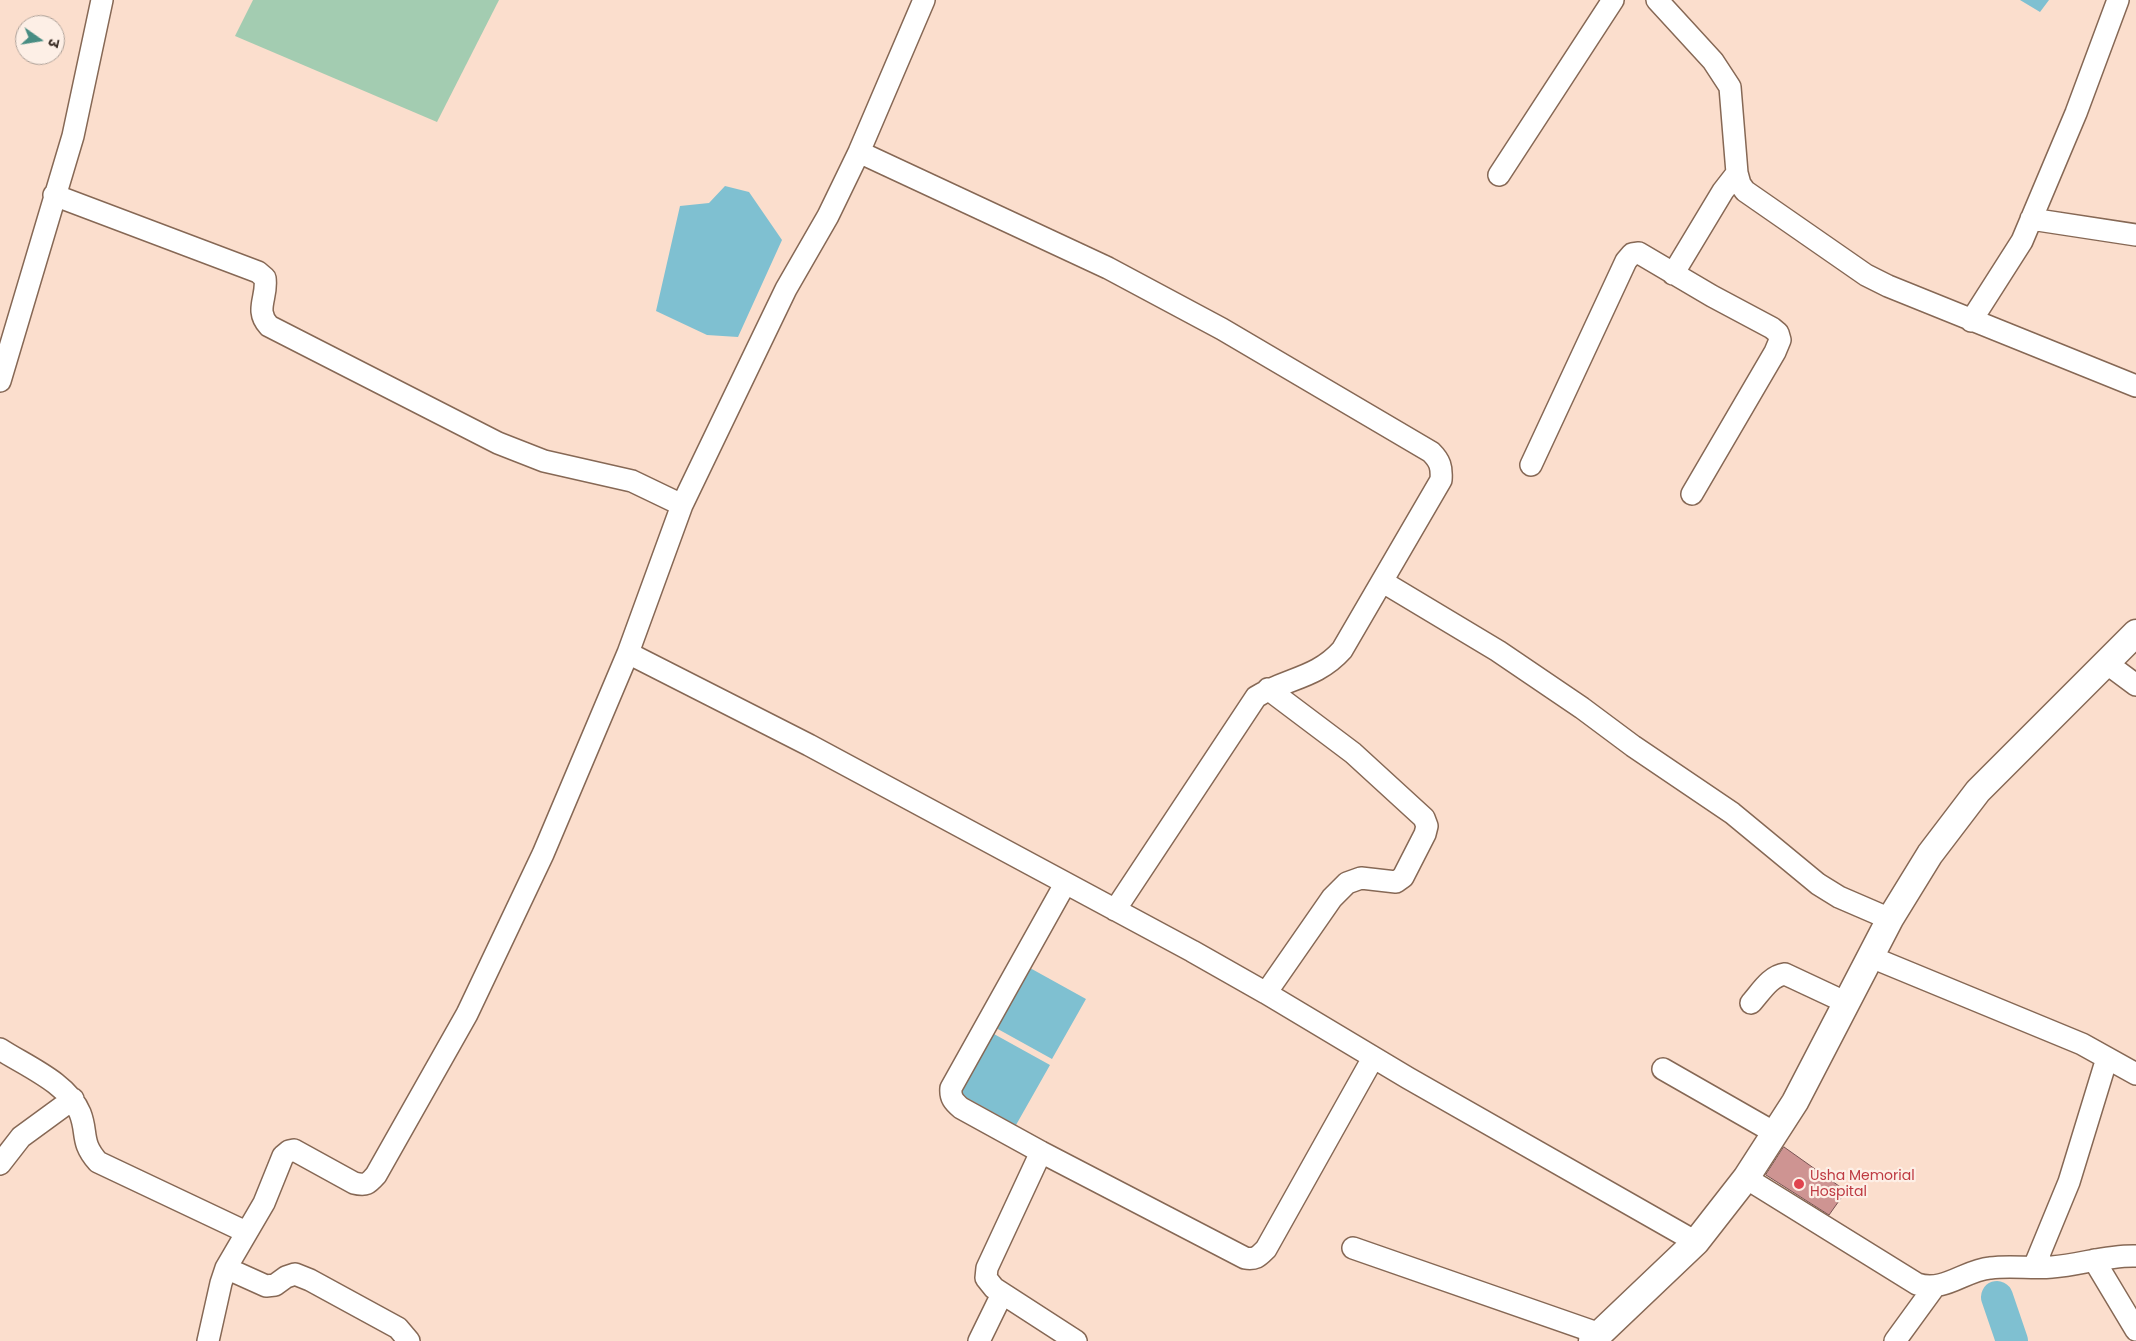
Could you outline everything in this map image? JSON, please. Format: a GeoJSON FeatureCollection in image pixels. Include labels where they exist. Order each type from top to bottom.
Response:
{"type":"FeatureCollection","features":[{"type":"Feature","properties":{"kind":"street"},"geometry":{"type":"LineString","coordinates":[[208,1341],[226,1268],[267,1196],[283,1156],[289,1151],[299,1152],[354,1182],[363,1186],[369,1184],[376,1175],[467,1014],[544,854],[628,653],[682,505],[786,289],[828,216],[860,152],[924,0]]}},
{"type":"Feature","properties":{"kind":"street"},"geometry":{"type":"LineString","coordinates":[[1499,175],[1613,0]]}},
{"type":"Feature","properties":{"kind":"street"},"geometry":{"type":"LineString","coordinates":[[1657,0],[1712,61],[1730,87],[1737,173],[1740,184],[1745,191],[1866,275],[1888,286],[2136,386]]}},
{"type":"Feature","properties":{"kind":"street"},"geometry":{"type":"LineString","coordinates":[[1971,321],[2022,241],[2076,113],[2118,0]]}},
{"type":"Feature","properties":{"kind":"street"},"geometry":{"type":"LineString","coordinates":[[0,381],[73,136],[97,2]]}},
{"type":"Feature","properties":{"kind":"street"},"geometry":{"type":"LineString","coordinates":[[860,152],[1108,268],[1222,329],[1432,452],[1439,460],[1442,469],[1440,480],[1383,582],[1342,650],[1333,660],[1316,671],[1285,685],[1268,689],[1256,697],[1115,910]]}},
{"type":"Feature","properties":{"kind":"street"},"geometry":{"type":"LineString","coordinates":[[1673,274],[1723,191],[1737,173]]}},
{"type":"Feature","properties":{"kind":"street"},"geometry":{"type":"LineString","coordinates":[[54,195],[258,272],[265,278],[267,287],[262,309],[263,319],[269,326],[498,443],[544,461],[632,481],[682,505]]}},
{"type":"Feature","properties":{"kind":"street"},"geometry":{"type":"LineString","coordinates":[[2032,219],[2136,235]]}},
{"type":"Feature","properties":{"kind":"street"},"geometry":{"type":"LineString","coordinates":[[1531,465],[1626,261],[1632,254],[1639,253],[1673,274],[1772,328],[1778,333],[1780,340],[1775,352],[1692,494]]}},
{"type":"Feature","properties":{"kind":"street"},"geometry":{"type":"LineString","coordinates":[[1383,582],[1498,651],[1582,708],[1633,746],[1732,813],[1818,884],[1839,897],[1890,918]]}},
{"type":"Feature","properties":{"kind":"street"},"geometry":{"type":"LineString","coordinates":[[1353,1248],[1596,1337],[1696,1242],[1746,1178],[1795,1102],[1848,1003],[1890,918],[1930,854],[1978,791],[2136,632]]}},
{"type":"Feature","properties":{"kind":"street"},"geometry":{"type":"LineString","coordinates":[[628,653],[809,745],[1266,993],[1373,1058],[1696,1242]]}},
{"type":"Feature","properties":{"kind":"street"},"geometry":{"type":"LineString","coordinates":[[2105,662],[2136,685]]}},
{"type":"Feature","properties":{"kind":"street"},"geometry":{"type":"LineString","coordinates":[[1266,993],[1332,898],[1347,883],[1361,878],[1396,882],[1403,877],[1425,834],[1427,826],[1424,818],[1353,753],[1268,689]]}},
{"type":"Feature","properties":{"kind":"street"},"geometry":{"type":"LineString","coordinates":[[1065,884],[951,1088],[950,1094],[954,1102],[961,1108],[1041,1152],[1252,1260],[1266,1249],[1373,1058]]}},
{"type":"Feature","properties":{"kind":"street"},"geometry":{"type":"LineString","coordinates":[[1871,957],[2082,1044],[2136,1074]]}},
{"type":"Feature","properties":{"kind":"street"},"geometry":{"type":"LineString","coordinates":[[1751,1003],[1770,981],[1777,975],[1784,974],[1848,1003]]}},
{"type":"Feature","properties":{"kind":"street"},"geometry":{"type":"LineString","coordinates":[[0,1049],[63,1089],[73,1099],[81,1115],[85,1142],[89,1152],[98,1162],[246,1232]]}},
{"type":"Feature","properties":{"kind":"street"},"geometry":{"type":"LineString","coordinates":[[2034,1267],[2069,1182],[2107,1058]]}},
{"type":"Feature","properties":{"kind":"street"},"geometry":{"type":"LineString","coordinates":[[1663,1069],[1775,1133]]}},
{"type":"Feature","properties":{"kind":"street"},"geometry":{"type":"LineString","coordinates":[[0,1164],[21,1137],[73,1099]]}},
{"type":"Feature","properties":{"kind":"street"},"geometry":{"type":"LineString","coordinates":[[1041,1152],[987,1268],[988,1283],[1076,1341]]}},
{"type":"Feature","properties":{"kind":"street"},"geometry":{"type":"LineString","coordinates":[[1746,1178],[1924,1287],[1934,1286],[1990,1268],[2052,1267],[2136,1256]]}},
{"type":"Feature","properties":{"kind":"street"},"geometry":{"type":"LineString","coordinates":[[2094,1260],[2135,1327]]}},
{"type":"Feature","properties":{"kind":"street"},"geometry":{"type":"LineString","coordinates":[[226,1268],[266,1286],[275,1285],[286,1277],[295,1274],[310,1280],[398,1328],[409,1341]]}},
{"type":"Feature","properties":{"kind":"street"},"geometry":{"type":"LineString","coordinates":[[1895,1341],[1934,1286]]}},
{"type":"Feature","properties":{"kind":"street"},"geometry":{"type":"LineString","coordinates":[[979,1341],[1002,1294]]}},
{"type":"Feature","properties":{"kind":"green space"},"geometry":{"type":"Polygon","coordinates":[[[253,0],[499,0],[437,122],[235,36],[253,0]]]}},
{"type":"Feature","properties":{"kind":"water"},"geometry":{"type":"Polygon","coordinates":[[[2020,0],[2049,0],[2040,12],[2020,0]]]}},
{"type":"Feature","properties":{"kind":"water"},"geometry":{"type":"Polygon","coordinates":[[[725,186],[749,192],[782,240],[738,337],[707,335],[656,311],[680,206],[709,203],[725,186]]]}},
{"type":"Feature","properties":{"kind":"water"},"geometry":{"type":"Polygon","coordinates":[[[1030,968],[1086,999],[1052,1059],[996,1028],[1030,968]]]}},
{"type":"Feature","properties":{"kind":"water"},"geometry":{"type":"Polygon","coordinates":[[[994,1034],[1050,1065],[1016,1125],[960,1094],[994,1034]]]}},
{"type":"Feature","properties":{"kind":"building"},"geometry":{"type":"Polygon","coordinates":[[[1784,1147],[1846,1191],[1829,1215],[1766,1175],[1784,1147]]]}},
{"type":"Feature","properties":{"kind":"waterway"},"geometry":{"type":"LineString","coordinates":[[1997,1297],[2012,1341]]}},
{"type":"Feature","properties":{"kind":"place","name":"Usha Memorial Hospital"},"geometry":{"type":"Point","coordinates":[1799,1184]}}]}
